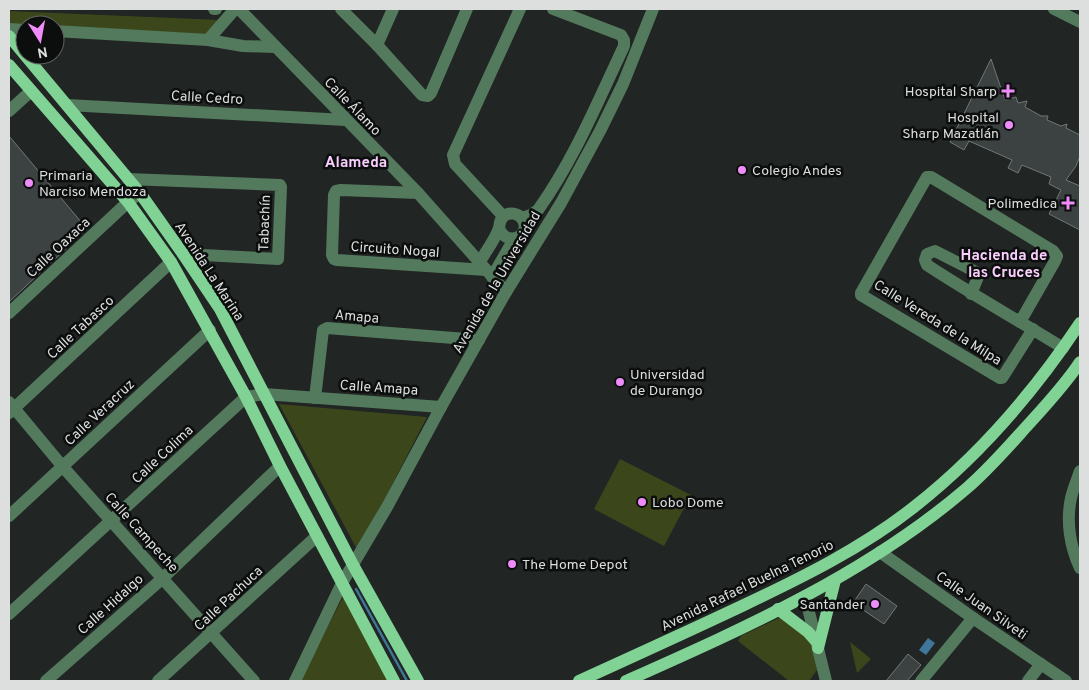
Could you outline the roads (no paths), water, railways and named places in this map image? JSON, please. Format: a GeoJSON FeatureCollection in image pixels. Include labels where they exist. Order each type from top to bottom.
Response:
{"type":"FeatureCollection","features":[{"type":"Feature","properties":{"kind":"main road","name":"Avenida La Marina"},"geometry":{"type":"LineString","coordinates":[[9,36],[140,193],[220,309],[353,565],[418,681]]}},
{"type":"Feature","properties":{"kind":"main road","name":"Avenida La Marina"},"geometry":{"type":"LineString","coordinates":[[9,65],[85,150],[128,202],[171,262],[246,397],[280,466],[394,681]]}},
{"type":"Feature","properties":{"kind":"main road","name":"Avenida Rafael Buelna Tenorio"},"geometry":{"type":"LineString","coordinates":[[579,681],[822,568],[863,543],[913,508],[968,458],[1025,399],[1080,323]]}},
{"type":"Feature","properties":{"kind":"main road"},"geometry":{"type":"LineString","coordinates":[[626,681],[727,636],[835,580],[928,519],[996,461],[1047,404],[1080,362]]}},
{"type":"Feature","properties":{"kind":"main road"},"geometry":{"type":"LineString","coordinates":[[800,579],[805,596]]}},
{"type":"Feature","properties":{"kind":"main road"},"geometry":{"type":"LineString","coordinates":[[817,644],[835,580]]}},
{"type":"Feature","properties":{"kind":"main road"},"geometry":{"type":"LineString","coordinates":[[778,609],[808,632],[817,644]]}},
{"type":"Feature","properties":{"kind":"street"},"geometry":{"type":"LineString","coordinates":[[208,40],[237,9]]}},
{"type":"Feature","properties":{"kind":"street","name":"Calle Álamo"},"geometry":{"type":"LineString","coordinates":[[237,9],[418,193],[506,292]]}},
{"type":"Feature","properties":{"kind":"street"},"geometry":{"type":"LineString","coordinates":[[341,9],[377,45],[422,95],[428,96],[431,94],[467,9]]}},
{"type":"Feature","properties":{"kind":"street"},"geometry":{"type":"LineString","coordinates":[[377,45],[394,9]]}},
{"type":"Feature","properties":{"kind":"street"},"geometry":{"type":"LineString","coordinates":[[514,239],[502,234],[501,222],[455,164],[453,155],[520,9]]}},
{"type":"Feature","properties":{"kind":"street"},"geometry":{"type":"LineString","coordinates":[[522,218],[538,210],[562,170],[593,114],[624,46],[624,40],[621,35],[553,9]]}},
{"type":"Feature","properties":{"kind":"street","name":"Avenida de la Universidad"},"geometry":{"type":"LineString","coordinates":[[353,565],[387,507],[440,407],[560,203],[600,131],[623,84],[653,9]]}},
{"type":"Feature","properties":{"kind":"street"},"geometry":{"type":"LineString","coordinates":[[1054,9],[1080,22]]}},
{"type":"Feature","properties":{"kind":"street"},"geometry":{"type":"LineString","coordinates":[[65,32],[208,40],[243,46],[274,47]]}},
{"type":"Feature","properties":{"kind":"street"},"geometry":{"type":"LineString","coordinates":[[9,111],[32,91]]}},
{"type":"Feature","properties":{"kind":"street","name":"Calle Cedro"},"geometry":{"type":"LineString","coordinates":[[67,105],[346,120]]}},
{"type":"Feature","properties":{"kind":"street","name":"Calle Vereda de la Milpa"},"geometry":{"type":"LineString","coordinates":[[1020,322],[1056,262],[1057,256],[1053,251],[939,182],[930,177],[926,178],[861,296],[1000,378],[1002,378],[1033,329]]}},
{"type":"Feature","properties":{"kind":"street","name":"Tabachín"},"geometry":{"type":"LineString","coordinates":[[128,178],[280,185],[278,258],[276,260],[183,254]]}},
{"type":"Feature","properties":{"kind":"street","name":"Circuito Nogal"},"geometry":{"type":"LineString","coordinates":[[418,193],[336,191],[334,195],[332,255],[334,259],[486,270]]}},
{"type":"Feature","properties":{"kind":"street"},"geometry":{"type":"LineString","coordinates":[[128,202],[140,193]]}},
{"type":"Feature","properties":{"kind":"street","name":"Calle Oaxaca"},"geometry":{"type":"LineString","coordinates":[[9,313],[128,202]]}},
{"type":"Feature","properties":{"kind":"street"},"geometry":{"type":"LineString","coordinates":[[509,214],[516,214],[522,218],[525,224],[524,230],[486,270],[501,222],[509,214]]}},
{"type":"Feature","properties":{"kind":"street","name":"Calle Tabasco"},"geometry":{"type":"LineString","coordinates":[[11,408],[171,262]]}},
{"type":"Feature","properties":{"kind":"street"},"geometry":{"type":"LineString","coordinates":[[971,294],[1063,348]]}},
{"type":"Feature","properties":{"kind":"street","name":"Amapa"},"geometry":{"type":"LineString","coordinates":[[315,398],[323,330],[327,328],[479,340]]}},
{"type":"Feature","properties":{"kind":"street","name":"Calle Veracruz"},"geometry":{"type":"LineString","coordinates":[[9,516],[210,330]]}},
{"type":"Feature","properties":{"kind":"street"},"geometry":{"type":"LineString","coordinates":[[246,397],[264,394],[315,398]]}},
{"type":"Feature","properties":{"kind":"street","name":"Calle Colima"},"geometry":{"type":"LineString","coordinates":[[9,614],[246,397]]}},
{"type":"Feature","properties":{"kind":"street","name":"Calle Amapa"},"geometry":{"type":"LineString","coordinates":[[315,398],[440,407]]}},
{"type":"Feature","properties":{"kind":"street","name":"Calle Campeche"},"geometry":{"type":"LineString","coordinates":[[11,408],[254,681]]}},
{"type":"Feature","properties":{"kind":"street","name":"Calle Hidalgo"},"geometry":{"type":"LineString","coordinates":[[46,681],[163,578],[280,466]]}},
{"type":"Feature","properties":{"kind":"street"},"geometry":{"type":"LineString","coordinates":[[1080,471],[1071,498],[1069,526],[1074,556],[1080,568]]}},
{"type":"Feature","properties":{"kind":"street","name":"Calle Pachuca"},"geometry":{"type":"LineString","coordinates":[[158,681],[212,634],[317,536]]}},
{"type":"Feature","properties":{"kind":"street","name":"Calle Juan Silveti"},"geometry":{"type":"LineString","coordinates":[[880,552],[1066,681]]}},
{"type":"Feature","properties":{"kind":"street"},"geometry":{"type":"LineString","coordinates":[[295,681],[342,583],[353,565]]}},
{"type":"Feature","properties":{"kind":"street"},"geometry":{"type":"LineString","coordinates":[[805,596],[826,681]]}},
{"type":"Feature","properties":{"kind":"street"},"geometry":{"type":"LineString","coordinates":[[921,681],[973,618]]}},
{"type":"Feature","properties":{"kind":"street"},"geometry":{"type":"LineString","coordinates":[[1028,681],[1041,664]]}},
{"type":"Feature","properties":{"kind":"water"},"geometry":{"type":"Polygon","coordinates":[[[928,638],[935,643],[926,655],[919,650],[928,638]]]}},
{"type":"Feature","properties":{"kind":"waterway"},"geometry":{"type":"LineString","coordinates":[[356,589],[407,681]]}},
{"type":"Feature","properties":{"kind":"place","name":"Hospital Sharp"},"geometry":{"type":"Point","coordinates":[1008,91]}},
{"type":"Feature","properties":{"kind":"place","name":"Hospital Sharp Mazatlán"},"geometry":{"type":"Point","coordinates":[1009,125]}},
{"type":"Feature","properties":{"kind":"place","name":"Colegio Andes"},"geometry":{"type":"Point","coordinates":[742,170]}},
{"type":"Feature","properties":{"kind":"place","name":"Primaria Narciso Mendoza"},"geometry":{"type":"Point","coordinates":[29,183]}},
{"type":"Feature","properties":{"kind":"place","name":"Polimedica"},"geometry":{"type":"Point","coordinates":[1068,203]}},
{"type":"Feature","properties":{"kind":"place","name":"Universidad de Durango"},"geometry":{"type":"Point","coordinates":[620,382]}},
{"type":"Feature","properties":{"kind":"place","name":"Lobo Dome"},"geometry":{"type":"Point","coordinates":[642,502]}},
{"type":"Feature","properties":{"kind":"place","name":"The Home Depot"},"geometry":{"type":"Point","coordinates":[512,564]}},
{"type":"Feature","properties":{"kind":"place","name":"Santander"},"geometry":{"type":"Point","coordinates":[875,604]}},
{"type":"Feature","properties":{"kind":"district","name":"Alameda"},"geometry":{"type":"Point","coordinates":[356,162]}},
{"type":"Feature","properties":{"kind":"district","name":"Hacienda de las Cruces"},"geometry":{"type":"Point","coordinates":[1004,264]}}]}
